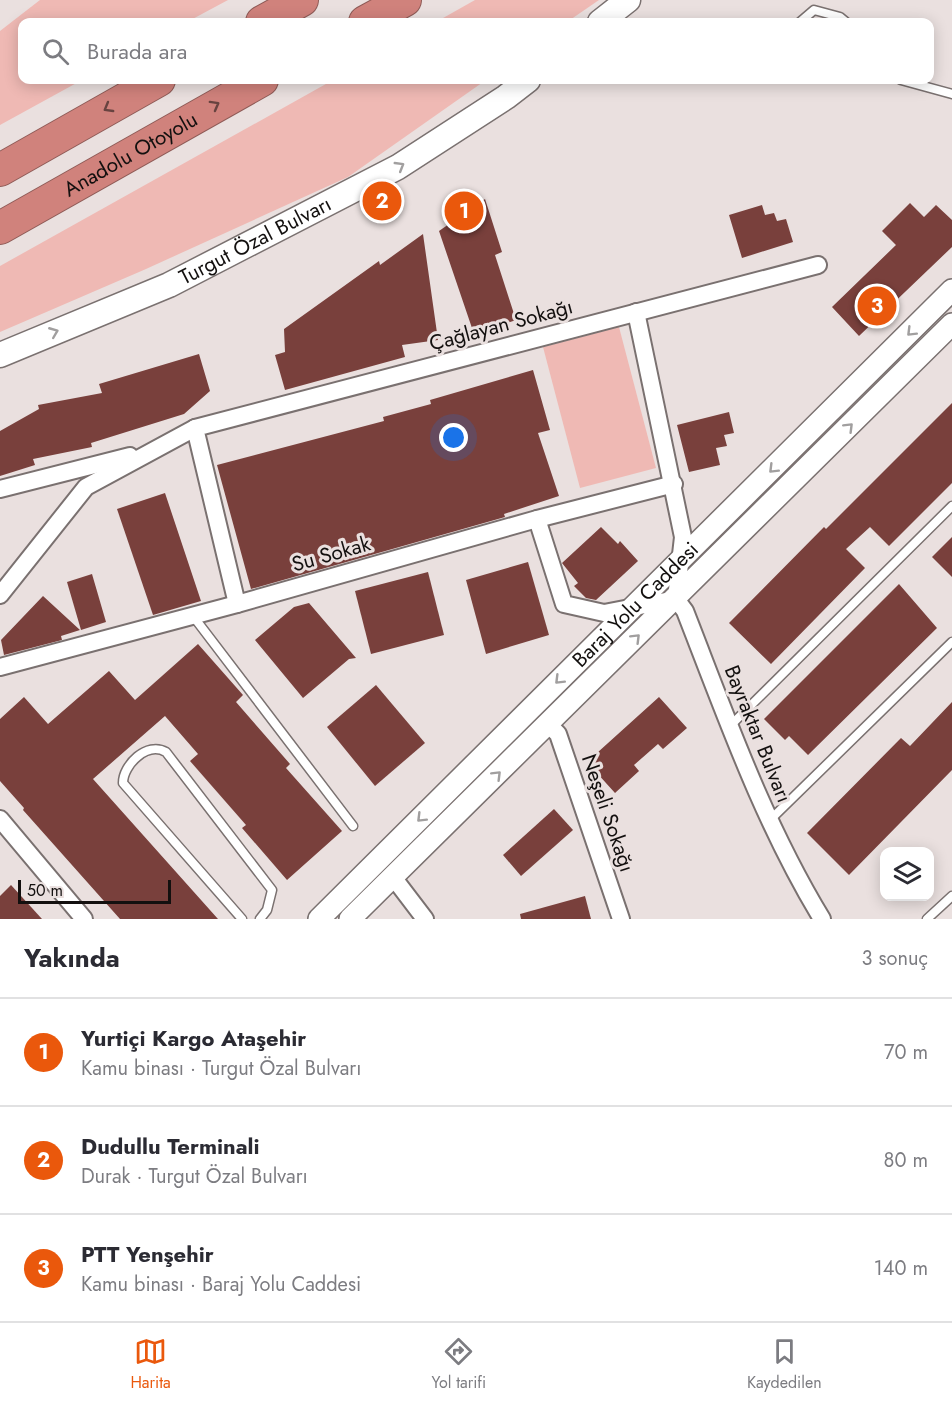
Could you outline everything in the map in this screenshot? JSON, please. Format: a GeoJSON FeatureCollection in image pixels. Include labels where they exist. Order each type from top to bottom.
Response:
{"type":"FeatureCollection","features":[{"type":"Feature","properties":{"kind":"highway"},"geometry":{"type":"LineString","coordinates":[[268,18],[302,0]]}},
{"type":"Feature","properties":{"kind":"highway"},"geometry":{"type":"LineString","coordinates":[[372,18],[405,0]]}},
{"type":"Feature","properties":{"kind":"highway"},"geometry":{"type":"LineString","coordinates":[[0,170],[152,84]]}},
{"type":"Feature","properties":{"kind":"highway","name":"Anadolu Otoyolu"},"geometry":{"type":"LineString","coordinates":[[0,228],[255,84]]}},
{"type":"Feature","properties":{"kind":"main road"},"geometry":{"type":"LineString","coordinates":[[605,18],[628,0]]}},
{"type":"Feature","properties":{"kind":"main road","name":"Turgut Özal Bulvarı"},"geometry":{"type":"LineString","coordinates":[[0,355],[169,285],[398,167],[522,84]]}},
{"type":"Feature","properties":{"kind":"street","name":"Çağlayan Sokağı"},"geometry":{"type":"LineString","coordinates":[[0,595],[87,487],[195,428],[818,265]]}},
{"type":"Feature","properties":{"kind":"street","name":"Baraj Yolu Caddesi"},"geometry":{"type":"LineString","coordinates":[[319,919],[952,290]]}},
{"type":"Feature","properties":{"kind":"street"},"geometry":{"type":"LineString","coordinates":[[537,519],[564,604],[604,613],[676,599],[684,537],[636,312]]}},
{"type":"Feature","properties":{"kind":"street","name":"Baraj Yolu Caddesi"},"geometry":{"type":"LineString","coordinates":[[350,919],[952,324]]}},
{"type":"Feature","properties":{"kind":"street"},"geometry":{"type":"LineString","coordinates":[[195,428],[237,604]]}},
{"type":"Feature","properties":{"kind":"street"},"geometry":{"type":"LineString","coordinates":[[0,489],[154,450]]}},
{"type":"Feature","properties":{"kind":"street","name":"Su Sokak"},"geometry":{"type":"LineString","coordinates":[[0,667],[237,604],[537,519],[674,484]]}},
{"type":"Feature","properties":{"kind":"street","name":"Bayraktar Bulvarı"},"geometry":{"type":"LineString","coordinates":[[676,599],[685,611],[769,820],[792,868],[822,919]]}},
{"type":"Feature","properties":{"kind":"street","name":"Neşeli Sokağı"},"geometry":{"type":"LineString","coordinates":[[548,724],[558,734],[621,919]]}},
{"type":"Feature","properties":{"kind":"street"},"geometry":{"type":"LineString","coordinates":[[0,819],[84,919]]}},
{"type":"Feature","properties":{"kind":"street"},"geometry":{"type":"LineString","coordinates":[[393,877],[425,919]]}},
{"type":"Feature","properties":{"kind":"lane"},"geometry":{"type":"LineString","coordinates":[[805,18],[814,10],[841,18]]}},
{"type":"Feature","properties":{"kind":"lane"},"geometry":{"type":"LineString","coordinates":[[916,84],[952,94]]}},
{"type":"Feature","properties":{"kind":"lane"},"geometry":{"type":"LineString","coordinates":[[730,726],[952,506]]}},
{"type":"Feature","properties":{"kind":"lane"},"geometry":{"type":"LineString","coordinates":[[193,616],[353,826]]}},
{"type":"Feature","properties":{"kind":"lane"},"geometry":{"type":"LineString","coordinates":[[769,820],[952,642]]}},
{"type":"Feature","properties":{"kind":"lane"},"geometry":{"type":"LineString","coordinates":[[242,919],[123,783],[127,768],[147,750],[156,748],[166,752],[272,890],[267,910],[260,919]]}},
{"type":"Feature","properties":{"kind":"lane"},"geometry":{"type":"LineString","coordinates":[[927,919],[952,896]]}},
{"type":"Feature","properties":{"kind":"shaded area"},"geometry":{"type":"Polygon","coordinates":[[[40,0],[228,0],[194,18],[18,18],[18,84],[75,84],[0,125],[0,31],[40,0]]]}},
{"type":"Feature","properties":{"kind":"shaded area"},"geometry":{"type":"Polygon","coordinates":[[[475,0],[599,0],[573,18],[443,18],[475,0]]]}},
{"type":"Feature","properties":{"kind":"shaded area"},"geometry":{"type":"Polygon","coordinates":[[[326,84],[480,84],[348,177],[146,269],[0,332],[0,266],[326,84]]]}},
{"type":"Feature","properties":{"kind":"shaded area"},"geometry":{"type":"Polygon","coordinates":[[[619,327],[656,468],[580,488],[543,347],[619,327]]]}},
{"type":"Feature","properties":{"kind":"building"},"geometry":{"type":"Polygon","coordinates":[[[485,199],[502,252],[495,255],[516,320],[474,334],[439,231],[485,199]]]}},
{"type":"Feature","properties":{"kind":"building"},"geometry":{"type":"Polygon","coordinates":[[[910,203],[924,217],[936,205],[952,220],[952,247],[859,336],[832,307],[896,245],[882,231],[910,203]]]}},
{"type":"Feature","properties":{"kind":"building"},"geometry":{"type":"Polygon","coordinates":[[[762,205],[765,215],[774,213],[777,221],[786,219],[793,242],[742,258],[729,215],[762,205]]]}},
{"type":"Feature","properties":{"kind":"building"},"geometry":{"type":"Polygon","coordinates":[[[423,234],[438,340],[402,345],[405,357],[285,390],[275,355],[285,352],[284,329],[379,261],[380,265],[423,234]]]}},
{"type":"Feature","properties":{"kind":"building"},"geometry":{"type":"Polygon","coordinates":[[[199,354],[210,391],[184,414],[91,443],[92,447],[33,459],[35,465],[0,476],[0,431],[39,409],[38,405],[102,393],[99,384],[199,354]]]}},
{"type":"Feature","properties":{"kind":"building"},"geometry":{"type":"Polygon","coordinates":[[[533,370],[550,430],[538,433],[559,496],[504,514],[505,517],[251,589],[217,465],[384,421],[383,417],[431,404],[430,400],[533,370]]]}},
{"type":"Feature","properties":{"kind":"building"},"geometry":{"type":"Polygon","coordinates":[[[952,403],[952,483],[889,546],[870,527],[846,549],[865,568],[771,664],[729,623],[952,403]]]}},
{"type":"Feature","properties":{"kind":"building"},"geometry":{"type":"Polygon","coordinates":[[[729,412],[734,433],[724,435],[727,446],[716,448],[720,465],[689,472],[677,425],[729,412]]]}},
{"type":"Feature","properties":{"kind":"building"},"geometry":{"type":"Polygon","coordinates":[[[165,493],[201,601],[153,615],[117,509],[165,493]]]}},
{"type":"Feature","properties":{"kind":"building"},"geometry":{"type":"Polygon","coordinates":[[[601,527],[618,544],[620,541],[638,561],[596,600],[586,598],[574,586],[578,583],[562,563],[601,527]]]}},
{"type":"Feature","properties":{"kind":"building"},"geometry":{"type":"Polygon","coordinates":[[[952,537],[952,577],[932,557],[952,537]]]}},
{"type":"Feature","properties":{"kind":"building"},"geometry":{"type":"Polygon","coordinates":[[[528,562],[549,635],[486,654],[466,580],[528,562]]]}},
{"type":"Feature","properties":{"kind":"building"},"geometry":{"type":"Polygon","coordinates":[[[428,572],[444,635],[371,654],[355,591],[428,572]]]}},
{"type":"Feature","properties":{"kind":"building"},"geometry":{"type":"Polygon","coordinates":[[[92,574],[106,622],[81,630],[67,582],[92,574]]]}},
{"type":"Feature","properties":{"kind":"building"},"geometry":{"type":"Polygon","coordinates":[[[899,584],[937,628],[808,755],[789,736],[785,740],[764,719],[899,584]]]}},
{"type":"Feature","properties":{"kind":"building"},"geometry":{"type":"Polygon","coordinates":[[[43,596],[80,630],[61,636],[62,640],[4,655],[1,640],[43,596]]]}},
{"type":"Feature","properties":{"kind":"building"},"geometry":{"type":"Polygon","coordinates":[[[309,603],[356,658],[349,659],[303,698],[255,640],[294,607],[309,603]]]}},
{"type":"Feature","properties":{"kind":"building"},"geometry":{"type":"Polygon","coordinates":[[[198,644],[243,695],[236,702],[290,764],[286,768],[342,831],[287,880],[242,828],[246,825],[190,761],[198,754],[165,716],[93,779],[218,919],[120,919],[0,781],[0,719],[24,697],[48,724],[109,671],[135,700],[198,644]]]}},
{"type":"Feature","properties":{"kind":"building"},"geometry":{"type":"Polygon","coordinates":[[[376,685],[425,743],[375,786],[327,727],[376,685]]]}},
{"type":"Feature","properties":{"kind":"building"},"geometry":{"type":"Polygon","coordinates":[[[659,697],[687,728],[663,749],[658,744],[634,765],[639,771],[615,793],[587,762],[659,697]]]}},
{"type":"Feature","properties":{"kind":"building"},"geometry":{"type":"Polygon","coordinates":[[[952,702],[952,770],[849,875],[807,833],[901,738],[910,746],[952,702]]]}},
{"type":"Feature","properties":{"kind":"building"},"geometry":{"type":"Polygon","coordinates":[[[554,809],[573,830],[521,876],[503,855],[554,809]]]}},
{"type":"Feature","properties":{"kind":"building"},"geometry":{"type":"Polygon","coordinates":[[[11,885],[42,919],[0,919],[0,896],[11,885]]]}},
{"type":"Feature","properties":{"kind":"building"},"geometry":{"type":"Polygon","coordinates":[[[585,896],[591,919],[521,919],[520,914],[585,896]]]}},
{"type":"Feature","properties":{"kind":"place","name":"Dudullu Terminali"},"geometry":{"type":"Point","coordinates":[382,201]}},
{"type":"Feature","properties":{"kind":"place","name":"Yurtiçi Kargo Ataşehir"},"geometry":{"type":"Point","coordinates":[464,211]}},
{"type":"Feature","properties":{"kind":"place","name":"PTT Yenşehir"},"geometry":{"type":"Point","coordinates":[877,306]}}]}
